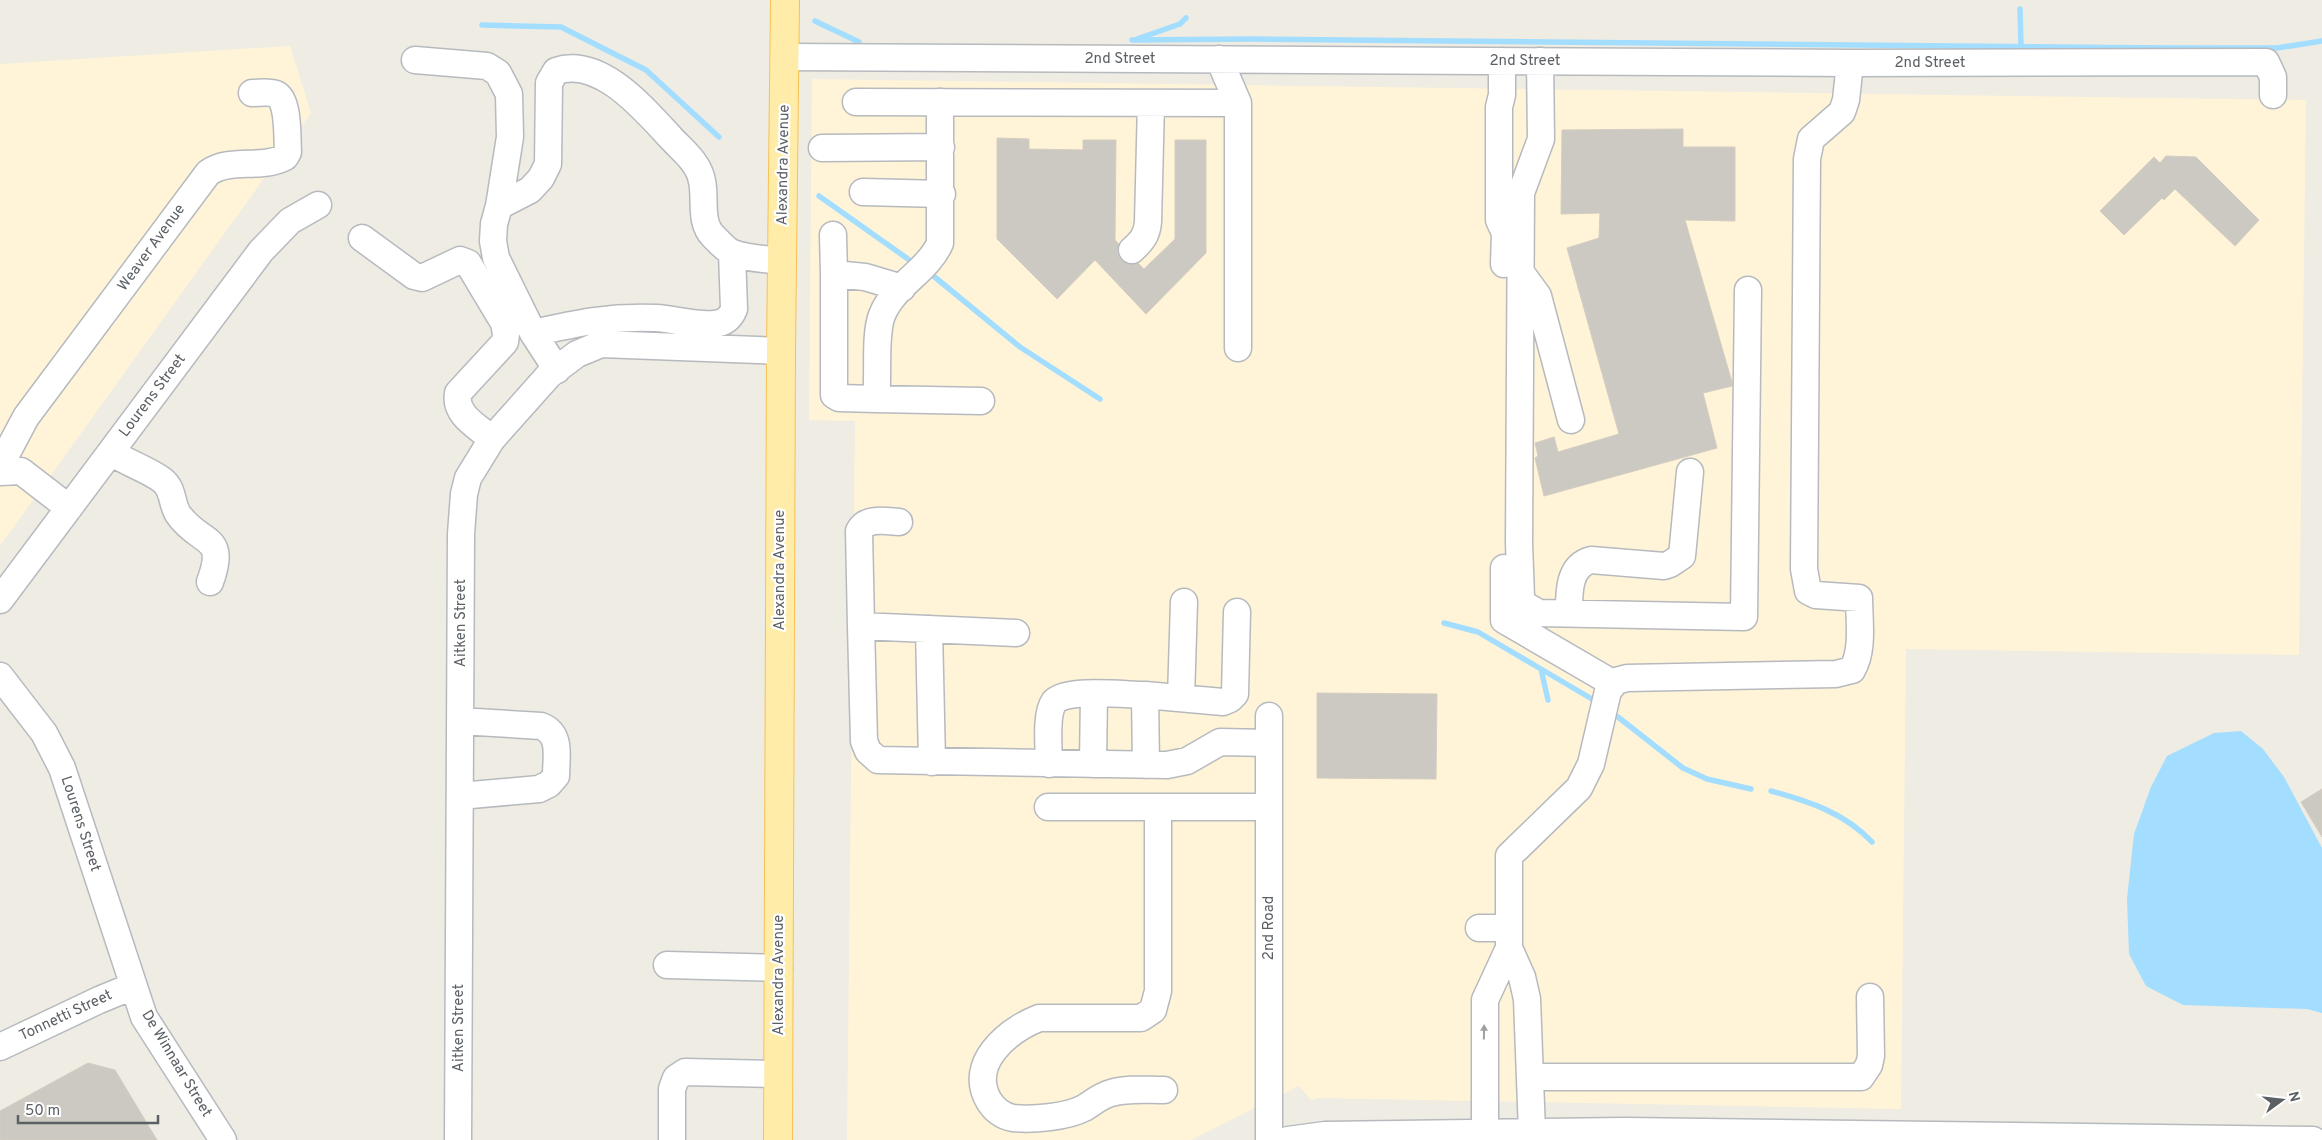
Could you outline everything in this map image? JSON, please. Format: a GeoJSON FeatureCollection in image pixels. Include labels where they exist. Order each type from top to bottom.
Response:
{"type":"FeatureCollection","features":[{"type":"Feature","properties":{"kind":"main road","name":"Alexandra Avenue"},"geometry":{"type":"LineString","coordinates":[[778,1140],[781,351],[785,0]]}},
{"type":"Feature","properties":{"kind":"street","name":"2nd Street"},"geometry":{"type":"LineString","coordinates":[[785,57],[1850,63],[2266,62],[2273,77],[2272,95]]}},
{"type":"Feature","properties":{"kind":"street"},"geometry":{"type":"LineString","coordinates":[[1220,59],[1238,103],[1238,348]]}},
{"type":"Feature","properties":{"kind":"street"},"geometry":{"type":"LineString","coordinates":[[415,60],[487,66],[498,73],[504,82],[509,94],[510,137],[499,206],[494,224],[493,241],[496,258],[533,333],[556,370]]}},
{"type":"Feature","properties":{"kind":"street"},"geometry":{"type":"LineString","coordinates":[[1502,61],[1502,95],[1499,107],[1499,220],[1504,233],[1504,620],[1614,684]]}},
{"type":"Feature","properties":{"kind":"street"},"geometry":{"type":"LineString","coordinates":[[1540,61],[1541,139],[1521,193],[1519,543],[1521,598],[1525,605],[1539,613],[1744,616],[1748,290]]}},
{"type":"Feature","properties":{"kind":"street"},"geometry":{"type":"LineString","coordinates":[[1532,1132],[1527,999],[1509,938],[1509,856],[1579,788],[1591,764],[1608,691],[1616,681],[1628,678],[1836,674],[1852,670],[1856,664],[1859,647],[1859,598],[1816,595],[1808,591],[1804,569],[1807,159],[1811,139],[1842,112],[1846,100],[1850,63]]}},
{"type":"Feature","properties":{"kind":"street"},"geometry":{"type":"LineString","coordinates":[[499,206],[530,190],[541,178],[548,164],[549,83],[556,71],[569,66],[584,69],[606,79],[642,106],[695,164],[702,181],[705,220],[711,234],[732,253],[782,262]]}},
{"type":"Feature","properties":{"kind":"street","name":"Weaver Avenue"},"geometry":{"type":"LineString","coordinates":[[0,466],[26,417],[208,173],[217,166],[269,163],[285,157],[288,152],[285,104],[274,93],[252,93]]}},
{"type":"Feature","properties":{"kind":"street"},"geometry":{"type":"LineString","coordinates":[[856,102],[1238,103]]}},
{"type":"Feature","properties":{"kind":"street"},"geometry":{"type":"LineString","coordinates":[[876,399],[879,332],[882,315],[889,303],[902,288],[935,255],[940,243],[942,194],[940,102]]}},
{"type":"Feature","properties":{"kind":"street"},"geometry":{"type":"LineString","coordinates":[[1132,250],[1142,242],[1147,232],[1151,103]]}},
{"type":"Feature","properties":{"kind":"street"},"geometry":{"type":"LineString","coordinates":[[822,148],[941,147]]}},
{"type":"Feature","properties":{"kind":"street"},"geometry":{"type":"LineString","coordinates":[[862,192],[942,194]]}},
{"type":"Feature","properties":{"kind":"street","name":"Lourens Street"},"geometry":{"type":"LineString","coordinates":[[0,600],[261,251],[290,221],[318,205]]}},
{"type":"Feature","properties":{"kind":"street"},"geometry":{"type":"LineString","coordinates":[[833,235],[834,395],[839,398],[981,401]]}},
{"type":"Feature","properties":{"kind":"street"},"geometry":{"type":"LineString","coordinates":[[362,238],[414,276],[422,278],[430,276],[460,260],[468,263],[504,323],[506,334],[505,342],[458,393],[456,403],[460,413],[492,439]]}},
{"type":"Feature","properties":{"kind":"street"},"geometry":{"type":"LineString","coordinates":[[533,333],[601,319],[658,318],[712,324],[722,322],[731,317],[734,309],[732,253]]}},
{"type":"Feature","properties":{"kind":"street"},"geometry":{"type":"LineString","coordinates":[[834,274],[865,277],[902,288]]}},
{"type":"Feature","properties":{"kind":"street"},"geometry":{"type":"LineString","coordinates":[[1521,274],[1538,296],[1571,420]]}},
{"type":"Feature","properties":{"kind":"street"},"geometry":{"type":"LineString","coordinates":[[657,347],[658,318]]}},
{"type":"Feature","properties":{"kind":"street"},"geometry":{"type":"LineString","coordinates":[[601,319],[601,344]]}},
{"type":"Feature","properties":{"kind":"street","name":"Aitken Street"},"geometry":{"type":"LineString","coordinates":[[458,1140],[461,534],[464,494],[468,478],[492,439],[556,370],[577,354],[601,344],[781,351]]}},
{"type":"Feature","properties":{"kind":"street"},"geometry":{"type":"LineString","coordinates":[[111,452],[126,462],[161,479],[170,487],[177,512],[214,547],[217,563],[210,582]]}},
{"type":"Feature","properties":{"kind":"street"},"geometry":{"type":"LineString","coordinates":[[0,472],[21,471],[70,508]]}},
{"type":"Feature","properties":{"kind":"street"},"geometry":{"type":"LineString","coordinates":[[1569,613],[1569,591],[1577,568],[1583,562],[1590,560],[1664,566],[1682,556],[1690,472]]}},
{"type":"Feature","properties":{"kind":"street"},"geometry":{"type":"LineString","coordinates":[[899,522],[869,521],[862,524],[858,531],[864,741],[868,751],[878,760],[1168,766],[1187,762],[1220,742],[1269,743]]}},
{"type":"Feature","properties":{"kind":"street"},"geometry":{"type":"LineString","coordinates":[[1182,698],[1184,602]]}},
{"type":"Feature","properties":{"kind":"street"},"geometry":{"type":"LineString","coordinates":[[1048,764],[1049,714],[1056,699],[1070,695],[1094,694],[1145,695],[1223,702],[1230,700],[1235,694],[1237,612]]}},
{"type":"Feature","properties":{"kind":"street"},"geometry":{"type":"LineString","coordinates":[[861,626],[1016,633]]}},
{"type":"Feature","properties":{"kind":"street"},"geometry":{"type":"LineString","coordinates":[[929,629],[932,762]]}},
{"type":"Feature","properties":{"kind":"street","name":"Lourens Street"},"geometry":{"type":"LineString","coordinates":[[0,676],[44,733],[62,768],[133,986]]}},
{"type":"Feature","properties":{"kind":"street"},"geometry":{"type":"LineString","coordinates":[[1093,764],[1094,694]]}},
{"type":"Feature","properties":{"kind":"street"},"geometry":{"type":"LineString","coordinates":[[1145,695],[1146,765]]}},
{"type":"Feature","properties":{"kind":"street","name":"2nd Road"},"geometry":{"type":"LineString","coordinates":[[1269,716],[1270,1140]]}},
{"type":"Feature","properties":{"kind":"street"},"geometry":{"type":"LineString","coordinates":[[460,721],[541,726],[550,729],[556,738],[556,776],[549,784],[539,789],[460,796]]}},
{"type":"Feature","properties":{"kind":"street"},"geometry":{"type":"LineString","coordinates":[[1048,807],[1269,806]]}},
{"type":"Feature","properties":{"kind":"street"},"geometry":{"type":"LineString","coordinates":[[1158,808],[1158,991],[1153,1010],[1141,1018],[1038,1018],[1009,1035],[990,1052],[982,1073],[984,1092],[993,1107],[1002,1114],[1013,1118],[1061,1116],[1084,1108],[1101,1096],[1112,1092],[1164,1090]]}},
{"type":"Feature","properties":{"kind":"street"},"geometry":{"type":"LineString","coordinates":[[1478,928],[1509,938]]}},
{"type":"Feature","properties":{"kind":"street"},"geometry":{"type":"LineString","coordinates":[[1485,1133],[1473,1073],[1486,1000],[1509,938]]}},
{"type":"Feature","properties":{"kind":"street"},"geometry":{"type":"LineString","coordinates":[[667,965],[779,968]]}},
{"type":"Feature","properties":{"kind":"street","name":"Tonnetti Street"},"geometry":{"type":"LineString","coordinates":[[0,1047],[133,986]]}},
{"type":"Feature","properties":{"kind":"street","name":"De Winnaar Street"},"geometry":{"type":"LineString","coordinates":[[133,986],[144,1017],[222,1140]]}},
{"type":"Feature","properties":{"kind":"street"},"geometry":{"type":"LineString","coordinates":[[1530,1077],[1861,1077],[1869,1065],[1871,1056],[1870,997]]}},
{"type":"Feature","properties":{"kind":"street"},"geometry":{"type":"LineString","coordinates":[[672,1140],[672,1089],[676,1078],[686,1072],[778,1074]]}},
{"type":"Feature","properties":{"kind":"street"},"geometry":{"type":"LineString","coordinates":[[1288,1140],[1325,1135],[1532,1132],[1690,1136],[2313,1140]]}},
{"type":"Feature","properties":{"kind":"shaded area"},"geometry":{"type":"Polygon","coordinates":[[[290,46],[311,113],[0,546],[0,64],[290,46]]]}},
{"type":"Feature","properties":{"kind":"shaded area"},"geometry":{"type":"Polygon","coordinates":[[[812,79],[2306,100],[2299,655],[1906,649],[1901,1109],[1319,1098],[1311,1100],[1299,1086],[1191,1140],[847,1140],[855,421],[809,420],[812,79]]]}},
{"type":"Feature","properties":{"kind":"water"},"geometry":{"type":"Polygon","coordinates":[[[2241,731],[2263,749],[2284,777],[2322,848],[2322,1013],[2307,1009],[2183,1005],[2146,986],[2129,954],[2127,899],[2134,834],[2151,787],[2167,756],[2214,733],[2241,731]]]}},
{"type":"Feature","properties":{"kind":"building"},"geometry":{"type":"Polygon","coordinates":[[[1683,129],[1683,147],[1735,147],[1735,221],[1685,220],[1732,382],[1732,386],[1703,393],[1717,448],[1544,496],[1535,458],[1538,456],[1535,443],[1554,437],[1558,452],[1619,434],[1567,248],[1599,238],[1600,213],[1561,214],[1562,130],[1683,129]]]}},
{"type":"Feature","properties":{"kind":"building"},"geometry":{"type":"Polygon","coordinates":[[[997,138],[1029,139],[1029,149],[1083,150],[1083,140],[1116,140],[1115,240],[1119,244],[1117,253],[1121,260],[1127,264],[1138,263],[1144,269],[1175,239],[1175,140],[1206,140],[1206,253],[1146,314],[1095,260],[1057,299],[997,239],[997,138]]]}},
{"type":"Feature","properties":{"kind":"building"},"geometry":{"type":"Polygon","coordinates":[[[2166,156],[2196,157],[2259,220],[2235,246],[2175,189],[2164,200],[2162,198],[2124,235],[2100,211],[2154,157],[2160,163],[2166,156]]]}},
{"type":"Feature","properties":{"kind":"building"},"geometry":{"type":"Polygon","coordinates":[[[1317,693],[1437,694],[1436,779],[1317,778],[1317,693]]]}},
{"type":"Feature","properties":{"kind":"building"},"geometry":{"type":"Polygon","coordinates":[[[2322,789],[2322,837],[2301,802],[2322,789]]]}},
{"type":"Feature","properties":{"kind":"building"},"geometry":{"type":"Polygon","coordinates":[[[88,1063],[115,1070],[157,1140],[0,1140],[0,1111],[88,1063]]]}},
{"type":"Feature","properties":{"kind":"waterway"},"geometry":{"type":"LineString","coordinates":[[2020,9],[2021,47]]}},
{"type":"Feature","properties":{"kind":"waterway"},"geometry":{"type":"LineString","coordinates":[[1137,39],[1180,24],[1186,18]]}},
{"type":"Feature","properties":{"kind":"waterway"},"geometry":{"type":"LineString","coordinates":[[815,21],[859,42]]}},
{"type":"Feature","properties":{"kind":"waterway"},"geometry":{"type":"LineString","coordinates":[[482,25],[561,27],[646,70],[719,137]]}},
{"type":"Feature","properties":{"kind":"waterway"},"geometry":{"type":"LineString","coordinates":[[1132,40],[1252,39],[2165,48],[2277,48],[2322,41]]}},
{"type":"Feature","properties":{"kind":"waterway"},"geometry":{"type":"LineString","coordinates":[[819,196],[908,259]]}},
{"type":"Feature","properties":{"kind":"waterway"},"geometry":{"type":"LineString","coordinates":[[931,274],[1020,347],[1100,399]]}},
{"type":"Feature","properties":{"kind":"waterway"},"geometry":{"type":"LineString","coordinates":[[1444,623],[1478,632],[1541,669],[1548,700]]}},
{"type":"Feature","properties":{"kind":"waterway"},"geometry":{"type":"LineString","coordinates":[[1541,669],[1592,699]]}},
{"type":"Feature","properties":{"kind":"waterway"},"geometry":{"type":"LineString","coordinates":[[1618,717],[1683,768],[1707,779],[1751,789]]}},
{"type":"Feature","properties":{"kind":"waterway"},"geometry":{"type":"LineString","coordinates":[[1771,791],[1825,809],[1850,823],[1872,842]]}}]}
